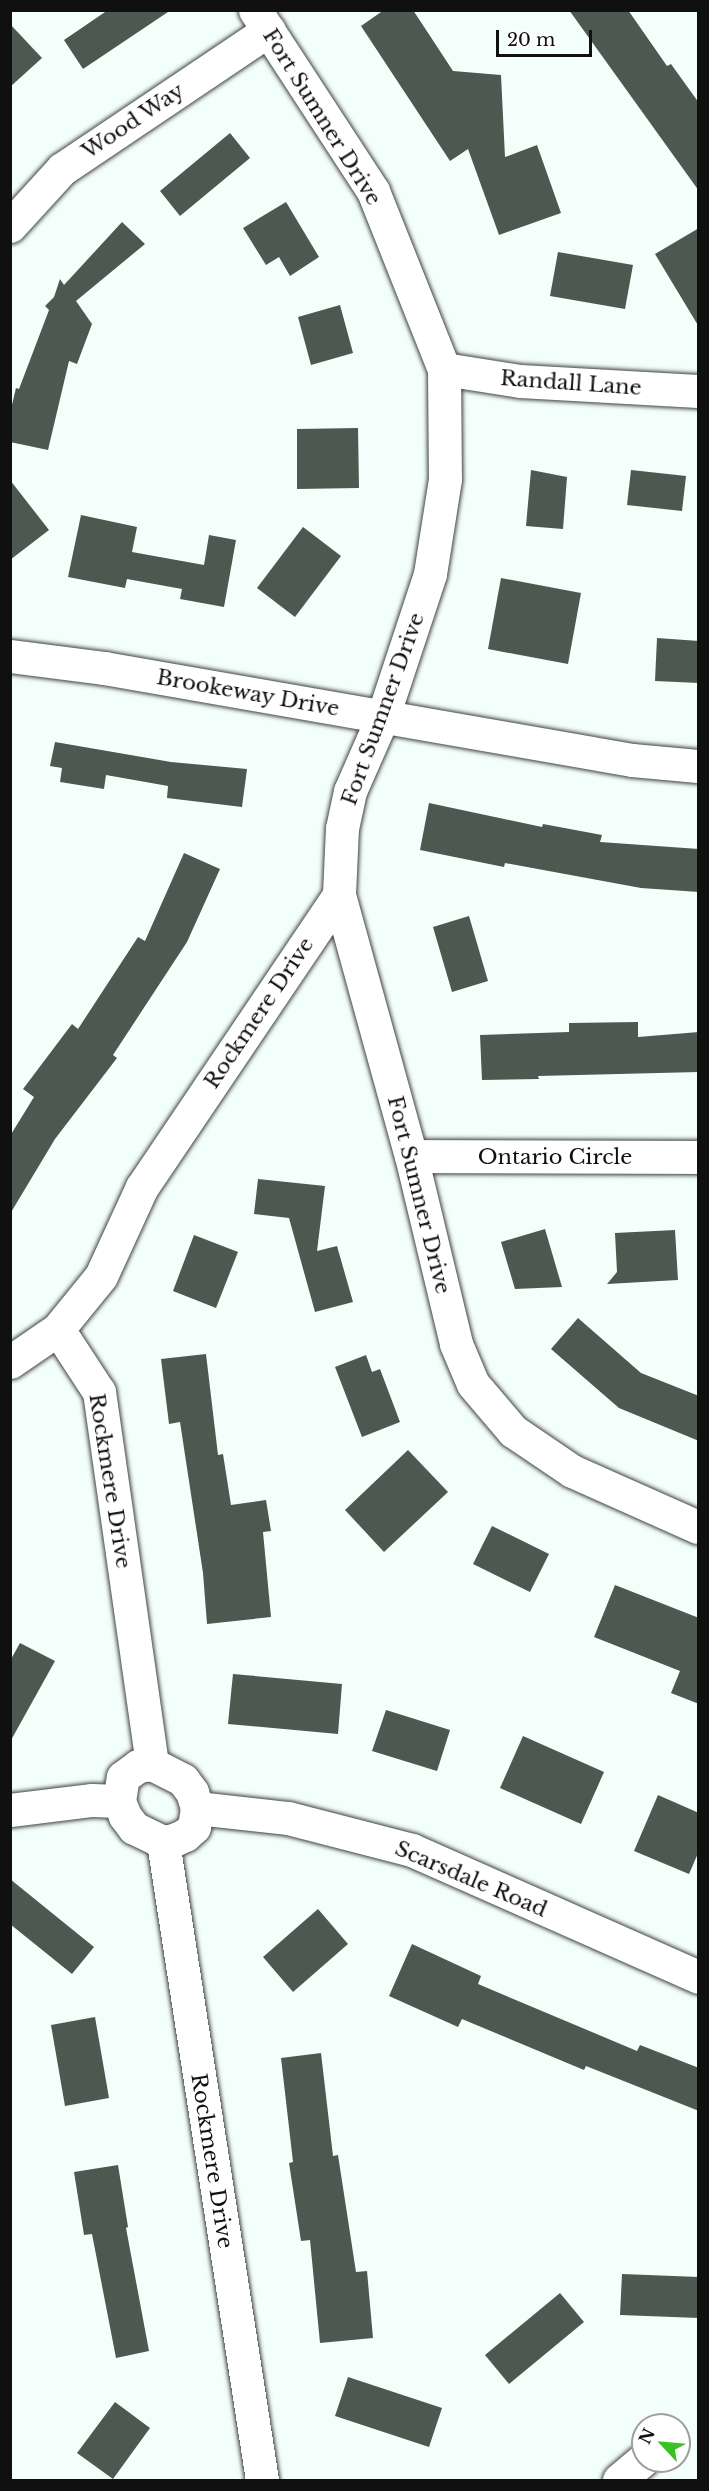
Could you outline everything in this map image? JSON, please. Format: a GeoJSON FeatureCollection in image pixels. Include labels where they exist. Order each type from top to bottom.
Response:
{"type":"FeatureCollection","features":[{"type":"Feature","properties":{"kind":"street","name":"Wood Way"},"geometry":{"type":"LineString","coordinates":[[10,226],[62,169],[262,20]]}},
{"type":"Feature","properties":{"kind":"street","name":"Fort Sumner Drive"},"geometry":{"type":"LineString","coordinates":[[262,20],[373,191],[444,369],[445,478],[430,574],[383,716],[350,791],[342,828],[339,895],[411,1156],[456,1344],[473,1384],[513,1431],[572,1471],[699,1527]]}},
{"type":"Feature","properties":{"kind":"street","name":"Randall Lane"},"geometry":{"type":"LineString","coordinates":[[444,369],[520,381],[699,391]]}},
{"type":"Feature","properties":{"kind":"street","name":"Brookeway Drive"},"geometry":{"type":"LineString","coordinates":[[10,656],[104,668],[632,760],[699,766]]}},
{"type":"Feature","properties":{"kind":"street","name":"Rockmere Drive"},"geometry":{"type":"LineString","coordinates":[[152,1764],[99,1392],[58,1329],[101,1276],[142,1187],[339,895]]}},
{"type":"Feature","properties":{"kind":"street","name":"Ontario Circle"},"geometry":{"type":"LineString","coordinates":[[411,1156],[699,1158]]}},
{"type":"Feature","properties":{"kind":"street"},"geometry":{"type":"LineString","coordinates":[[10,1362],[58,1329]]}},
{"type":"Feature","properties":{"kind":"street"},"geometry":{"type":"LineString","coordinates":[[152,1764],[183,1779],[192,1792],[197,1808],[197,1818],[185,1835],[163,1842],[134,1828],[124,1816],[119,1801],[123,1777],[138,1766],[152,1764]]}},
{"type":"Feature","properties":{"kind":"street"},"geometry":{"type":"LineString","coordinates":[[10,1810],[92,1800],[119,1801]]}},
{"type":"Feature","properties":{"kind":"street","name":"Scarsdale Road"},"geometry":{"type":"LineString","coordinates":[[197,1808],[288,1818],[412,1850],[699,1977]]}},
{"type":"Feature","properties":{"kind":"street","name":"Rockmere Drive"},"geometry":{"type":"LineString","coordinates":[[163,1842],[261,2481]]}},
{"type":"Feature","properties":{"kind":"street"},"geometry":{"type":"LineString","coordinates":[[619,2481],[631,2470]]}},
{"type":"Feature","properties":{"kind":"building"},"geometry":{"type":"Polygon","coordinates":[[[108,10],[171,10],[83,69],[64,40],[108,10]]]}},
{"type":"Feature","properties":{"kind":"building"},"geometry":{"type":"Polygon","coordinates":[[[384,10],[413,10],[453,71],[501,75],[505,157],[537,145],[561,213],[499,235],[468,149],[450,161],[361,26],[384,10]]]}},
{"type":"Feature","properties":{"kind":"building"},"geometry":{"type":"Polygon","coordinates":[[[569,10],[628,10],[667,66],[671,64],[699,103],[699,191],[569,10]]]}},
{"type":"Feature","properties":{"kind":"building"},"geometry":{"type":"Polygon","coordinates":[[[10,24],[42,58],[10,87],[10,24]]]}},
{"type":"Feature","properties":{"kind":"building"},"geometry":{"type":"Polygon","coordinates":[[[230,133],[250,158],[180,216],[160,191],[230,133]]]}},
{"type":"Feature","properties":{"kind":"building"},"geometry":{"type":"Polygon","coordinates":[[[286,202],[319,257],[290,276],[279,257],[266,265],[243,228],[286,202]]]}},
{"type":"Feature","properties":{"kind":"building"},"geometry":{"type":"Polygon","coordinates":[[[122,222],[145,244],[76,301],[92,324],[77,364],[69,361],[48,450],[10,442],[10,413],[16,388],[19,389],[49,310],[45,306],[54,297],[60,279],[64,285],[122,222]]]}},
{"type":"Feature","properties":{"kind":"building"},"geometry":{"type":"Polygon","coordinates":[[[699,228],[699,327],[655,254],[699,228]]]}},
{"type":"Feature","properties":{"kind":"building"},"geometry":{"type":"Polygon","coordinates":[[[558,252],[633,265],[625,309],[550,296],[558,252]]]}},
{"type":"Feature","properties":{"kind":"building"},"geometry":{"type":"Polygon","coordinates":[[[340,305],[353,353],[311,365],[298,317],[340,305]]]}},
{"type":"Feature","properties":{"kind":"building"},"geometry":{"type":"Polygon","coordinates":[[[358,428],[359,488],[297,489],[297,429],[358,428]]]}},
{"type":"Feature","properties":{"kind":"building"},"geometry":{"type":"Polygon","coordinates":[[[531,470],[567,477],[563,529],[526,526],[531,470]]]}},
{"type":"Feature","properties":{"kind":"building"},"geometry":{"type":"Polygon","coordinates":[[[631,470],[686,476],[682,511],[627,505],[631,470]]]}},
{"type":"Feature","properties":{"kind":"building"},"geometry":{"type":"Polygon","coordinates":[[[10,480],[49,530],[10,560],[10,480]]]}},
{"type":"Feature","properties":{"kind":"building"},"geometry":{"type":"Polygon","coordinates":[[[81,515],[137,527],[132,552],[204,565],[209,535],[236,540],[224,607],[180,599],[182,589],[127,579],[125,588],[68,577],[81,515]]]}},
{"type":"Feature","properties":{"kind":"building"},"geometry":{"type":"Polygon","coordinates":[[[303,527],[341,556],[295,617],[257,588],[303,527]]]}},
{"type":"Feature","properties":{"kind":"building"},"geometry":{"type":"Polygon","coordinates":[[[501,578],[581,593],[568,664],[488,649],[501,578]]]}},
{"type":"Feature","properties":{"kind":"building"},"geometry":{"type":"Polygon","coordinates":[[[657,638],[699,641],[699,683],[655,681],[657,638]]]}},
{"type":"Feature","properties":{"kind":"building"},"geometry":{"type":"Polygon","coordinates":[[[55,742],[171,762],[247,769],[242,807],[167,798],[168,786],[106,775],[104,789],[60,782],[62,768],[50,766],[55,742]]]}},
{"type":"Feature","properties":{"kind":"building"},"geometry":{"type":"Polygon","coordinates":[[[429,803],[542,827],[543,824],[602,835],[600,842],[699,849],[699,892],[641,888],[505,863],[504,867],[420,850],[429,803]]]}},
{"type":"Feature","properties":{"kind":"building"},"geometry":{"type":"Polygon","coordinates":[[[184,853],[220,869],[187,942],[113,1055],[117,1058],[55,1139],[10,1214],[10,1136],[34,1097],[23,1089],[72,1024],[78,1029],[138,937],[145,941],[184,853]]]}},
{"type":"Feature","properties":{"kind":"building"},"geometry":{"type":"Polygon","coordinates":[[[469,916],[488,981],[452,992],[433,927],[469,916]]]}},
{"type":"Feature","properties":{"kind":"building"},"geometry":{"type":"Polygon","coordinates":[[[638,1022],[638,1037],[699,1032],[699,1072],[538,1076],[539,1079],[482,1080],[480,1035],[569,1032],[569,1023],[638,1022]]]}},
{"type":"Feature","properties":{"kind":"building"},"geometry":{"type":"Polygon","coordinates":[[[258,1179],[325,1186],[317,1251],[337,1246],[353,1302],[315,1312],[289,1218],[254,1214],[258,1179]]]}},
{"type":"Feature","properties":{"kind":"building"},"geometry":{"type":"Polygon","coordinates":[[[545,1229],[562,1287],[515,1289],[501,1242],[545,1229]]]}},
{"type":"Feature","properties":{"kind":"building"},"geometry":{"type":"Polygon","coordinates":[[[675,1230],[678,1280],[607,1284],[617,1272],[615,1233],[675,1230]]]}},
{"type":"Feature","properties":{"kind":"building"},"geometry":{"type":"Polygon","coordinates":[[[194,1235],[238,1252],[216,1308],[173,1291],[194,1235]]]}},
{"type":"Feature","properties":{"kind":"building"},"geometry":{"type":"Polygon","coordinates":[[[578,1318],[641,1373],[699,1396],[699,1441],[619,1408],[551,1349],[578,1318]]]}},
{"type":"Feature","properties":{"kind":"building"},"geometry":{"type":"Polygon","coordinates":[[[206,1354],[218,1455],[223,1454],[231,1505],[266,1500],[271,1531],[263,1532],[271,1617],[207,1624],[203,1573],[180,1422],[169,1424],[161,1359],[206,1354]]]}},
{"type":"Feature","properties":{"kind":"building"},"geometry":{"type":"Polygon","coordinates":[[[366,1355],[372,1372],[380,1369],[400,1422],[362,1437],[335,1367],[366,1355]]]}},
{"type":"Feature","properties":{"kind":"building"},"geometry":{"type":"Polygon","coordinates":[[[408,1450],[448,1492],[384,1552],[345,1510],[408,1450]]]}},
{"type":"Feature","properties":{"kind":"building"},"geometry":{"type":"Polygon","coordinates":[[[492,1526],[549,1554],[530,1592],[473,1564],[492,1526]]]}},
{"type":"Feature","properties":{"kind":"building"},"geometry":{"type":"Polygon","coordinates":[[[615,1585],[699,1618],[699,1704],[671,1693],[680,1671],[594,1637],[615,1585]]]}},
{"type":"Feature","properties":{"kind":"building"},"geometry":{"type":"Polygon","coordinates":[[[20,1643],[55,1661],[10,1742],[10,1661],[20,1643]]]}},
{"type":"Feature","properties":{"kind":"building"},"geometry":{"type":"Polygon","coordinates":[[[233,1674],[342,1684],[338,1734],[228,1724],[233,1674]]]}},
{"type":"Feature","properties":{"kind":"building"},"geometry":{"type":"Polygon","coordinates":[[[386,1710],[450,1730],[437,1771],[372,1751],[386,1710]]]}},
{"type":"Feature","properties":{"kind":"building"},"geometry":{"type":"Polygon","coordinates":[[[523,1736],[604,1772],[581,1824],[500,1788],[523,1736]]]}},
{"type":"Feature","properties":{"kind":"building"},"geometry":{"type":"Polygon","coordinates":[[[658,1795],[699,1813],[699,1851],[689,1874],[634,1851],[658,1795]]]}},
{"type":"Feature","properties":{"kind":"building"},"geometry":{"type":"Polygon","coordinates":[[[10,1879],[94,1947],[72,1974],[10,1924],[10,1879]]]}},
{"type":"Feature","properties":{"kind":"building"},"geometry":{"type":"Polygon","coordinates":[[[318,1909],[348,1944],[293,1992],[263,1957],[318,1909]]]}},
{"type":"Feature","properties":{"kind":"building"},"geometry":{"type":"Polygon","coordinates":[[[412,1944],[481,1976],[478,1984],[637,2051],[640,2045],[699,2068],[699,2111],[586,2066],[584,2070],[462,2019],[458,2027],[389,1996],[412,1944]]]}},
{"type":"Feature","properties":{"kind":"building"},"geometry":{"type":"Polygon","coordinates":[[[95,2017],[109,2098],[65,2106],[51,2025],[95,2017]]]}},
{"type":"Feature","properties":{"kind":"building"},"geometry":{"type":"Polygon","coordinates":[[[321,2053],[333,2156],[338,2155],[356,2272],[367,2271],[373,2338],[320,2343],[310,2240],[301,2241],[289,2163],[293,2162],[281,2058],[321,2053]]]}},
{"type":"Feature","properties":{"kind":"building"},"geometry":{"type":"Polygon","coordinates":[[[118,2165],[128,2227],[126,2228],[149,2351],[116,2358],[92,2234],[84,2235],[74,2172],[118,2165]]]}},
{"type":"Feature","properties":{"kind":"building"},"geometry":{"type":"Polygon","coordinates":[[[622,2274],[699,2277],[699,2318],[620,2315],[622,2274]]]}},
{"type":"Feature","properties":{"kind":"building"},"geometry":{"type":"Polygon","coordinates":[[[560,2293],[584,2322],[509,2384],[485,2355],[560,2293]]]}},
{"type":"Feature","properties":{"kind":"building"},"geometry":{"type":"Polygon","coordinates":[[[348,2377],[442,2408],[429,2447],[335,2416],[348,2377]]]}},
{"type":"Feature","properties":{"kind":"building"},"geometry":{"type":"Polygon","coordinates":[[[115,2402],[150,2428],[113,2479],[77,2453],[115,2402]]]}}]}
